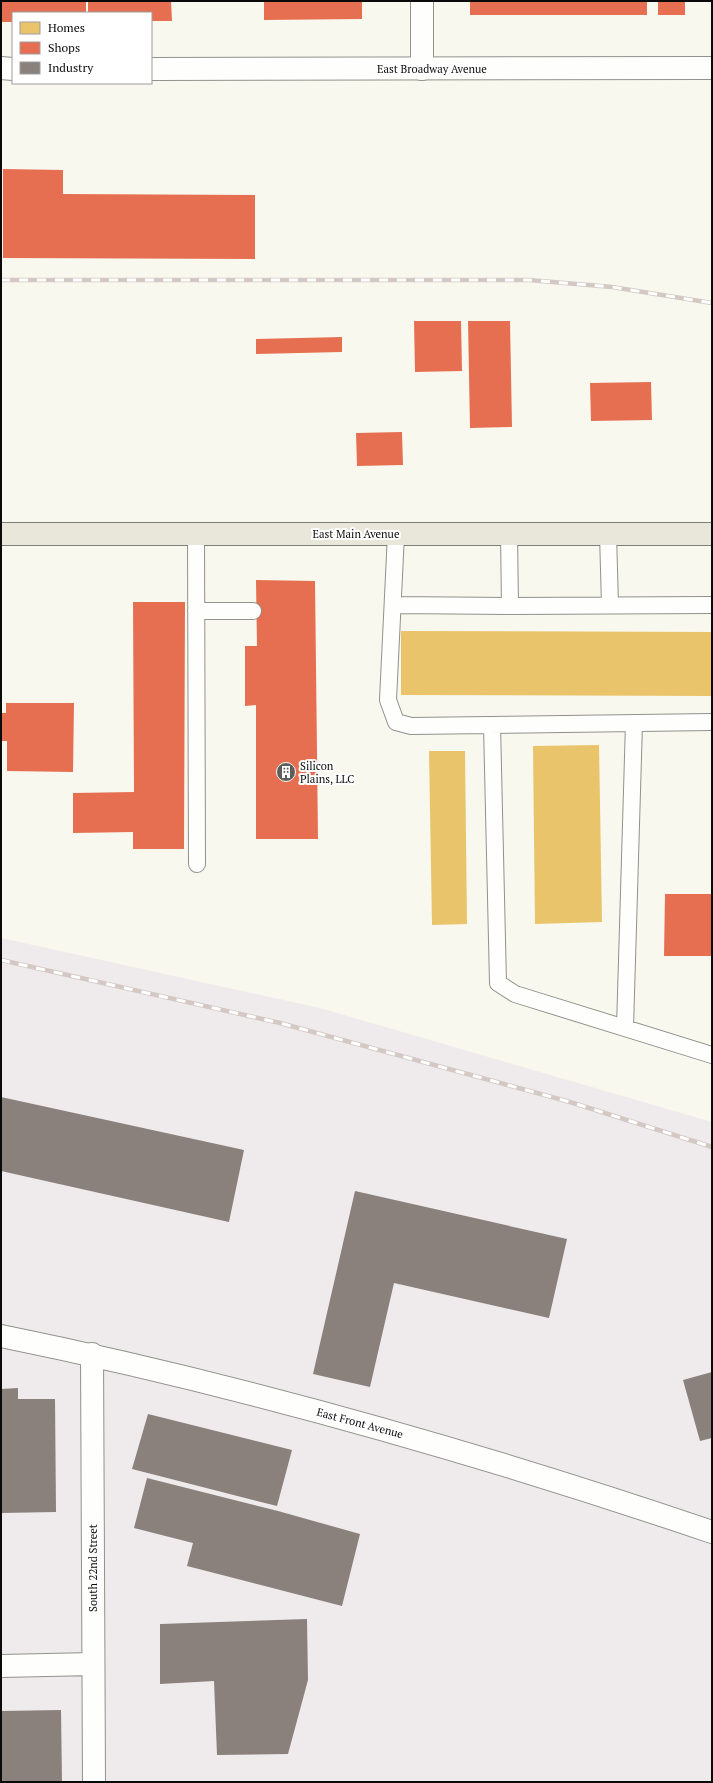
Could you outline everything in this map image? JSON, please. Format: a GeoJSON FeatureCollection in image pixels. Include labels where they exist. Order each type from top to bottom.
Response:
{"type":"FeatureCollection","features":[{"type":"Feature","properties":{"kind":"main road","name":"East Main Avenue"},"geometry":{"type":"LineString","coordinates":[[1,534],[712,534]]}},
{"type":"Feature","properties":{"kind":"street"},"geometry":{"type":"LineString","coordinates":[[422,1],[422,69]]}},
{"type":"Feature","properties":{"kind":"street","name":"East Broadway Avenue"},"geometry":{"type":"LineString","coordinates":[[152,69],[712,67]]}},
{"type":"Feature","properties":{"kind":"street"},"geometry":{"type":"LineString","coordinates":[[1,68],[12,68]]}},
{"type":"Feature","properties":{"kind":"street","name":"East Front Avenue"},"geometry":{"type":"LineString","coordinates":[[1,1336],[92,1354],[296,1405],[442,1446],[588,1490],[712,1532]]}},
{"type":"Feature","properties":{"kind":"street","name":"South 22nd Street"},"geometry":{"type":"LineString","coordinates":[[92,1354],[94,1782]]}},
{"type":"Feature","properties":{"kind":"street"},"geometry":{"type":"LineString","coordinates":[[1,1666],[93,1664]]}},
{"type":"Feature","properties":{"kind":"lane"},"geometry":{"type":"LineString","coordinates":[[196,534],[197,864]]}},
{"type":"Feature","properties":{"kind":"lane"},"geometry":{"type":"LineString","coordinates":[[396,534],[388,700],[396,722],[411,726],[712,722]]}},
{"type":"Feature","properties":{"kind":"lane"},"geometry":{"type":"LineString","coordinates":[[509,534],[510,606]]}},
{"type":"Feature","properties":{"kind":"lane"},"geometry":{"type":"LineString","coordinates":[[608,534],[610,605]]}},
{"type":"Feature","properties":{"kind":"lane"},"geometry":{"type":"LineString","coordinates":[[393,606],[712,605]]}},
{"type":"Feature","properties":{"kind":"lane"},"geometry":{"type":"LineString","coordinates":[[196,611],[253,611]]}},
{"type":"Feature","properties":{"kind":"lane"},"geometry":{"type":"LineString","coordinates":[[625,1028],[634,723]]}},
{"type":"Feature","properties":{"kind":"lane"},"geometry":{"type":"LineString","coordinates":[[492,725],[498,983],[515,994],[712,1055]]}},
{"type":"Feature","properties":{"kind":"shaded area"},"geometry":{"type":"Polygon","coordinates":[[[1,938],[320,1008],[712,1122],[712,1782],[1,1782],[1,938]]]}},
{"type":"Feature","properties":{"kind":"building: Homes"},"geometry":{"type":"Polygon","coordinates":[[[401,631],[712,632],[712,696],[401,695],[401,631]]]}},
{"type":"Feature","properties":{"kind":"building: Homes"},"geometry":{"type":"Polygon","coordinates":[[[599,745],[602,922],[535,924],[533,746],[599,745]]]}},
{"type":"Feature","properties":{"kind":"building: Homes"},"geometry":{"type":"Polygon","coordinates":[[[429,751],[465,751],[467,924],[432,925],[429,751]]]}},
{"type":"Feature","properties":{"kind":"building: Shops"},"geometry":{"type":"Polygon","coordinates":[[[1,1],[86,1],[86,12],[12,12],[12,22],[1,22],[1,1]]]}},
{"type":"Feature","properties":{"kind":"building: Shops"},"geometry":{"type":"Polygon","coordinates":[[[88,1],[171,1],[172,21],[152,21],[152,12],[88,12],[88,1]]]}},
{"type":"Feature","properties":{"kind":"building: Shops"},"geometry":{"type":"Polygon","coordinates":[[[264,1],[362,1],[362,19],[264,20],[264,1]]]}},
{"type":"Feature","properties":{"kind":"building: Shops"},"geometry":{"type":"Polygon","coordinates":[[[470,1],[647,1],[647,15],[470,15],[470,1]]]}},
{"type":"Feature","properties":{"kind":"building: Shops"},"geometry":{"type":"Polygon","coordinates":[[[658,1],[685,1],[685,15],[658,15],[658,1]]]}},
{"type":"Feature","properties":{"kind":"building: Shops"},"geometry":{"type":"Polygon","coordinates":[[[3,169],[63,170],[63,194],[255,195],[255,259],[3,258],[3,169]]]}},
{"type":"Feature","properties":{"kind":"building: Shops"},"geometry":{"type":"Polygon","coordinates":[[[414,321],[461,321],[462,371],[415,372],[414,321]]]}},
{"type":"Feature","properties":{"kind":"building: Shops"},"geometry":{"type":"Polygon","coordinates":[[[468,321],[510,321],[512,427],[470,428],[468,321]]]}},
{"type":"Feature","properties":{"kind":"building: Shops"},"geometry":{"type":"Polygon","coordinates":[[[342,337],[342,352],[256,354],[256,339],[342,337]]]}},
{"type":"Feature","properties":{"kind":"building: Shops"},"geometry":{"type":"Polygon","coordinates":[[[651,382],[652,420],[591,421],[590,383],[651,382]]]}},
{"type":"Feature","properties":{"kind":"building: Shops"},"geometry":{"type":"Polygon","coordinates":[[[402,432],[403,465],[357,466],[356,433],[402,432]]]}},
{"type":"Feature","properties":{"kind":"building: Shops","name":"Silicon Plains, LLC"},"geometry":{"type":"Polygon","coordinates":[[[256,580],[315,581],[318,839],[256,839],[256,705],[245,706],[245,646],[257,646],[256,580]]]}},
{"type":"Feature","properties":{"kind":"building: Shops"},"geometry":{"type":"Polygon","coordinates":[[[133,602],[185,602],[184,849],[133,849],[133,832],[73,833],[73,793],[134,792],[133,602]]]}},
{"type":"Feature","properties":{"kind":"building: Shops"},"geometry":{"type":"Polygon","coordinates":[[[6,703],[74,703],[73,772],[7,771],[7,741],[1,741],[1,713],[6,713],[6,703]]]}},
{"type":"Feature","properties":{"kind":"building: Shops"},"geometry":{"type":"Polygon","coordinates":[[[665,894],[712,894],[712,956],[664,956],[665,894]]]}},
{"type":"Feature","properties":{"kind":"building: Industry"},"geometry":{"type":"Polygon","coordinates":[[[1,1097],[244,1150],[229,1222],[1,1171],[1,1097]]]}},
{"type":"Feature","properties":{"kind":"building: Industry"},"geometry":{"type":"Polygon","coordinates":[[[355,1191],[567,1239],[549,1318],[394,1283],[370,1387],[313,1374],[355,1191]]]}},
{"type":"Feature","properties":{"kind":"building: Industry"},"geometry":{"type":"Polygon","coordinates":[[[712,1372],[712,1438],[700,1441],[683,1380],[712,1372]]]}},
{"type":"Feature","properties":{"kind":"building: Industry"},"geometry":{"type":"Polygon","coordinates":[[[18,1388],[18,1399],[55,1399],[56,1512],[1,1513],[1,1389],[18,1388]]]}},
{"type":"Feature","properties":{"kind":"building: Industry"},"geometry":{"type":"Polygon","coordinates":[[[148,1414],[292,1450],[277,1506],[132,1469],[148,1414]]]}},
{"type":"Feature","properties":{"kind":"building: Industry"},"geometry":{"type":"Polygon","coordinates":[[[147,1478],[278,1511],[360,1534],[342,1606],[187,1566],[193,1543],[134,1528],[147,1478]]]}},
{"type":"Feature","properties":{"kind":"building: Industry"},"geometry":{"type":"Polygon","coordinates":[[[307,1619],[308,1680],[288,1754],[217,1755],[214,1681],[160,1684],[160,1624],[307,1619]]]}},
{"type":"Feature","properties":{"kind":"building: Industry"},"geometry":{"type":"Polygon","coordinates":[[[61,1710],[62,1782],[1,1782],[1,1711],[61,1710]]]}},
{"type":"Feature","properties":{"kind":"railway"},"geometry":{"type":"LineString","coordinates":[[1,280],[529,280],[612,287],[712,303]]}},
{"type":"Feature","properties":{"kind":"railway"},"geometry":{"type":"LineString","coordinates":[[1,960],[280,1023],[570,1102],[712,1147]]}},
{"type":"Feature","properties":{"kind":"place","name":"Silicon Plains, LLC"},"geometry":{"type":"Point","coordinates":[286,772]}}]}
